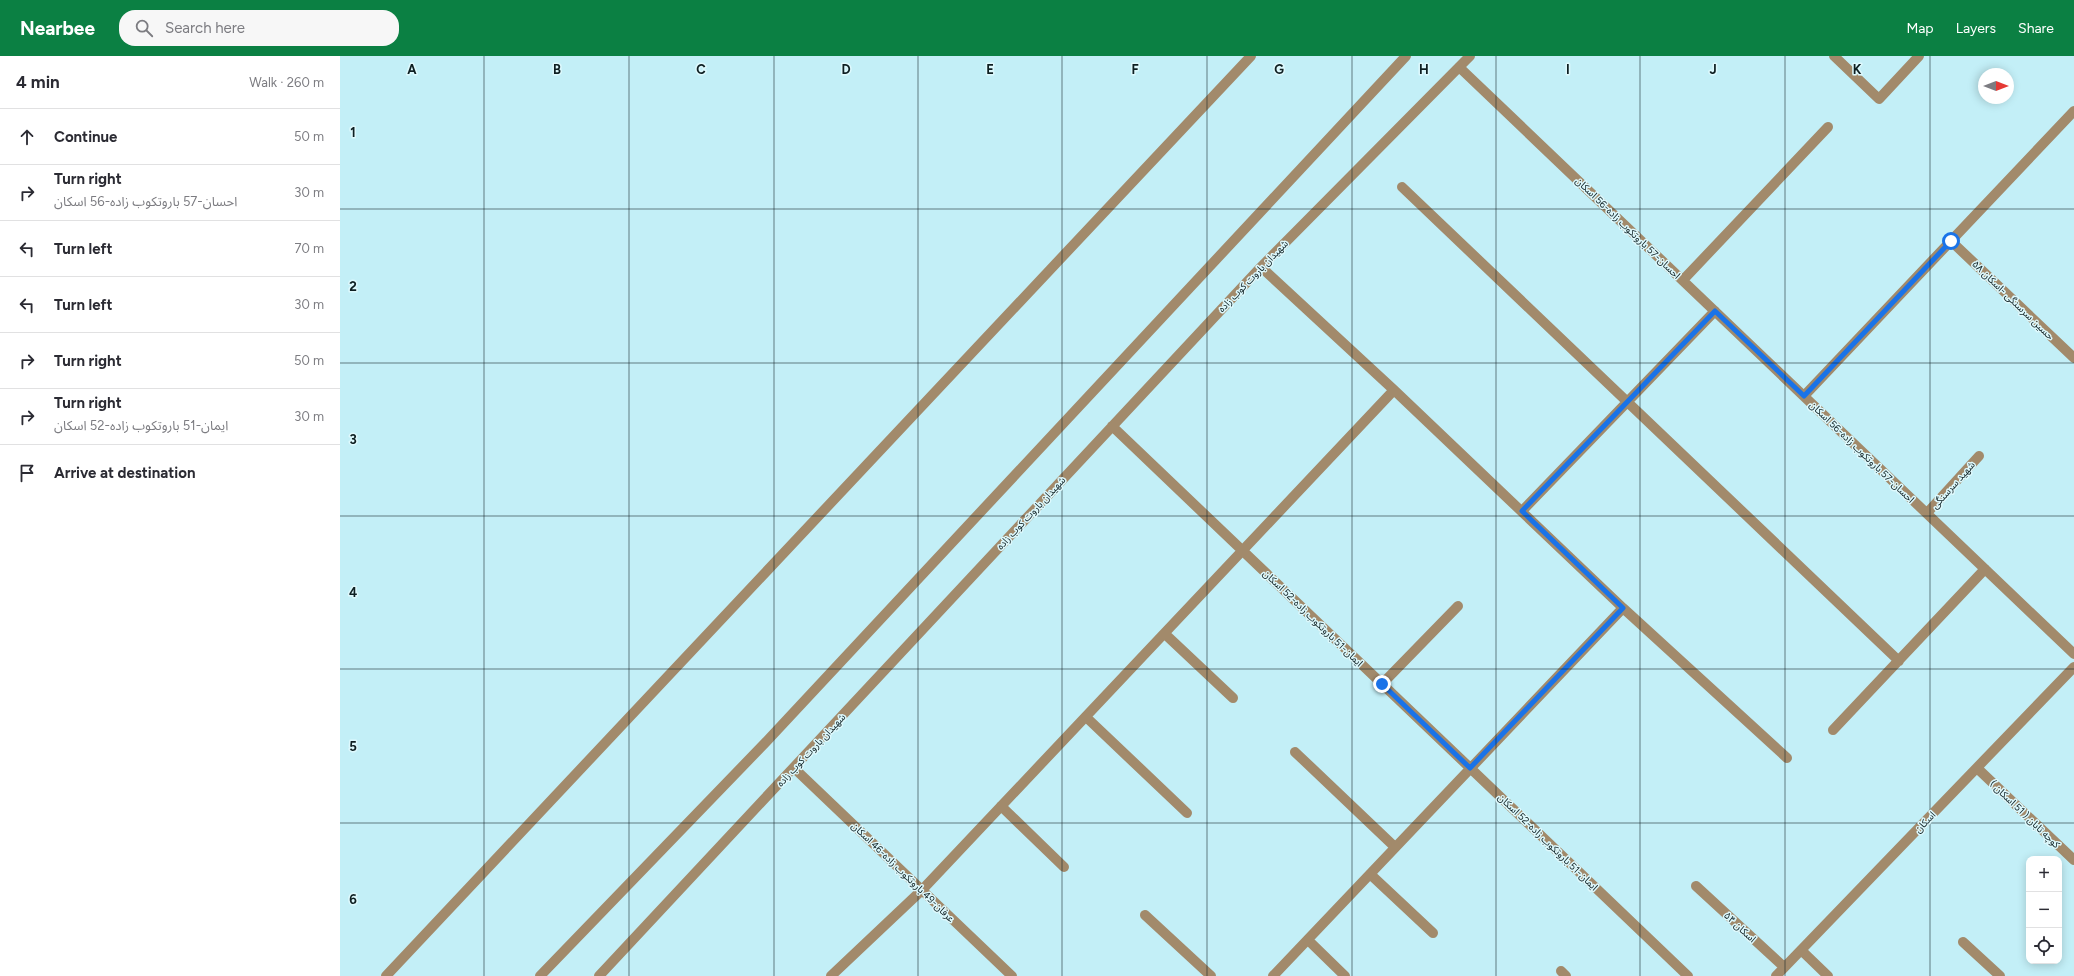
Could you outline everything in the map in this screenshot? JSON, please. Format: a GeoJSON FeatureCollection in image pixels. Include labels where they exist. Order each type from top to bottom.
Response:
{"type":"FeatureCollection","features":[{"type":"Feature","properties":{"kind":"street"},"geometry":{"type":"LineString","coordinates":[[386,976],[1251,56]]}},
{"type":"Feature","properties":{"kind":"street"},"geometry":{"type":"LineString","coordinates":[[540,976],[765,743],[1406,56]]}},
{"type":"Feature","properties":{"kind":"street","name":"شهیدان باروت کوب زاده"},"geometry":{"type":"LineString","coordinates":[[600,976],[1261,268],[1470,56]]}},
{"type":"Feature","properties":{"kind":"street"},"geometry":{"type":"LineString","coordinates":[[1834,56],[1879,98],[1919,56]]}},
{"type":"Feature","properties":{"kind":"street","name":"احسان-57 باروتکوب زاده-56 اسکان"},"geometry":{"type":"LineString","coordinates":[[1459,67],[2074,654]]}},
{"type":"Feature","properties":{"kind":"street"},"geometry":{"type":"LineString","coordinates":[[1804,396],[2074,111]]}},
{"type":"Feature","properties":{"kind":"street"},"geometry":{"type":"LineString","coordinates":[[1683,280],[1828,126]]}},
{"type":"Feature","properties":{"kind":"street"},"geometry":{"type":"LineString","coordinates":[[1402,187],[1899,661]]}},
{"type":"Feature","properties":{"kind":"street","name":"حسین سرسنگی -اسکان ۵۸"},"geometry":{"type":"LineString","coordinates":[[1951,241],[2072,354]]}},
{"type":"Feature","properties":{"kind":"street"},"geometry":{"type":"LineString","coordinates":[[1261,268],[1394,390],[1623,608],[1787,758]]}},
{"type":"Feature","properties":{"kind":"street"},"geometry":{"type":"LineString","coordinates":[[1522,511],[1715,311]]}},
{"type":"Feature","properties":{"kind":"street"},"geometry":{"type":"LineString","coordinates":[[831,976],[922,890],[1394,390]]}},
{"type":"Feature","properties":{"kind":"street","name":"ایمان-51 باروتکوب زاده-52 اسکان"},"geometry":{"type":"LineString","coordinates":[[1112,426],[1688,976]]}},
{"type":"Feature","properties":{"kind":"street","name":"شهید سرسنگی"},"geometry":{"type":"LineString","coordinates":[[1927,513],[1979,456]]}},
{"type":"Feature","properties":{"kind":"street"},"geometry":{"type":"LineString","coordinates":[[1833,730],[1985,569]]}},
{"type":"Feature","properties":{"kind":"street"},"geometry":{"type":"LineString","coordinates":[[1382,684],[1458,606]]}},
{"type":"Feature","properties":{"kind":"street"},"geometry":{"type":"LineString","coordinates":[[1273,976],[1623,608]]}},
{"type":"Feature","properties":{"kind":"street"},"geometry":{"type":"LineString","coordinates":[[1165,634],[1233,698]]}},
{"type":"Feature","properties":{"kind":"street","name":"اسکان"},"geometry":{"type":"LineString","coordinates":[[1776,976],[2074,667]]}},
{"type":"Feature","properties":{"kind":"street"},"geometry":{"type":"LineString","coordinates":[[1086,717],[1187,813]]}},
{"type":"Feature","properties":{"kind":"street"},"geometry":{"type":"LineString","coordinates":[[1295,752],[1395,847]]}},
{"type":"Feature","properties":{"kind":"street","name":"عرفان-49 باروتکوب زاده-46 اسکان"},"geometry":{"type":"LineString","coordinates":[[794,768],[1012,976]]}},
{"type":"Feature","properties":{"kind":"street","name":"کوچه تابان ( 51 اسکان )"},"geometry":{"type":"LineString","coordinates":[[1977,768],[2074,860]]}},
{"type":"Feature","properties":{"kind":"street"},"geometry":{"type":"LineString","coordinates":[[1001,806],[1064,867]]}},
{"type":"Feature","properties":{"kind":"street"},"geometry":{"type":"LineString","coordinates":[[1370,874],[1433,933]]}},
{"type":"Feature","properties":{"kind":"street","name":"اسکان ۵۴"},"geometry":{"type":"LineString","coordinates":[[1696,886],[1784,968]]}},
{"type":"Feature","properties":{"kind":"street"},"geometry":{"type":"LineString","coordinates":[[1145,915],[1211,976]]}},
{"type":"Feature","properties":{"kind":"street"},"geometry":{"type":"LineString","coordinates":[[1308,940],[1345,976]]}},
{"type":"Feature","properties":{"kind":"street"},"geometry":{"type":"LineString","coordinates":[[1963,942],[2000,976]]}},
{"type":"Feature","properties":{"kind":"street"},"geometry":{"type":"LineString","coordinates":[[1801,950],[1828,976]]}},
{"type":"Feature","properties":{"kind":"route"},"geometry":{"type":"LineString","coordinates":[[1382,684],[1470,768],[1623,608],[1522,511],[1715,311],[1804,396],[1951,241]]}}]}
